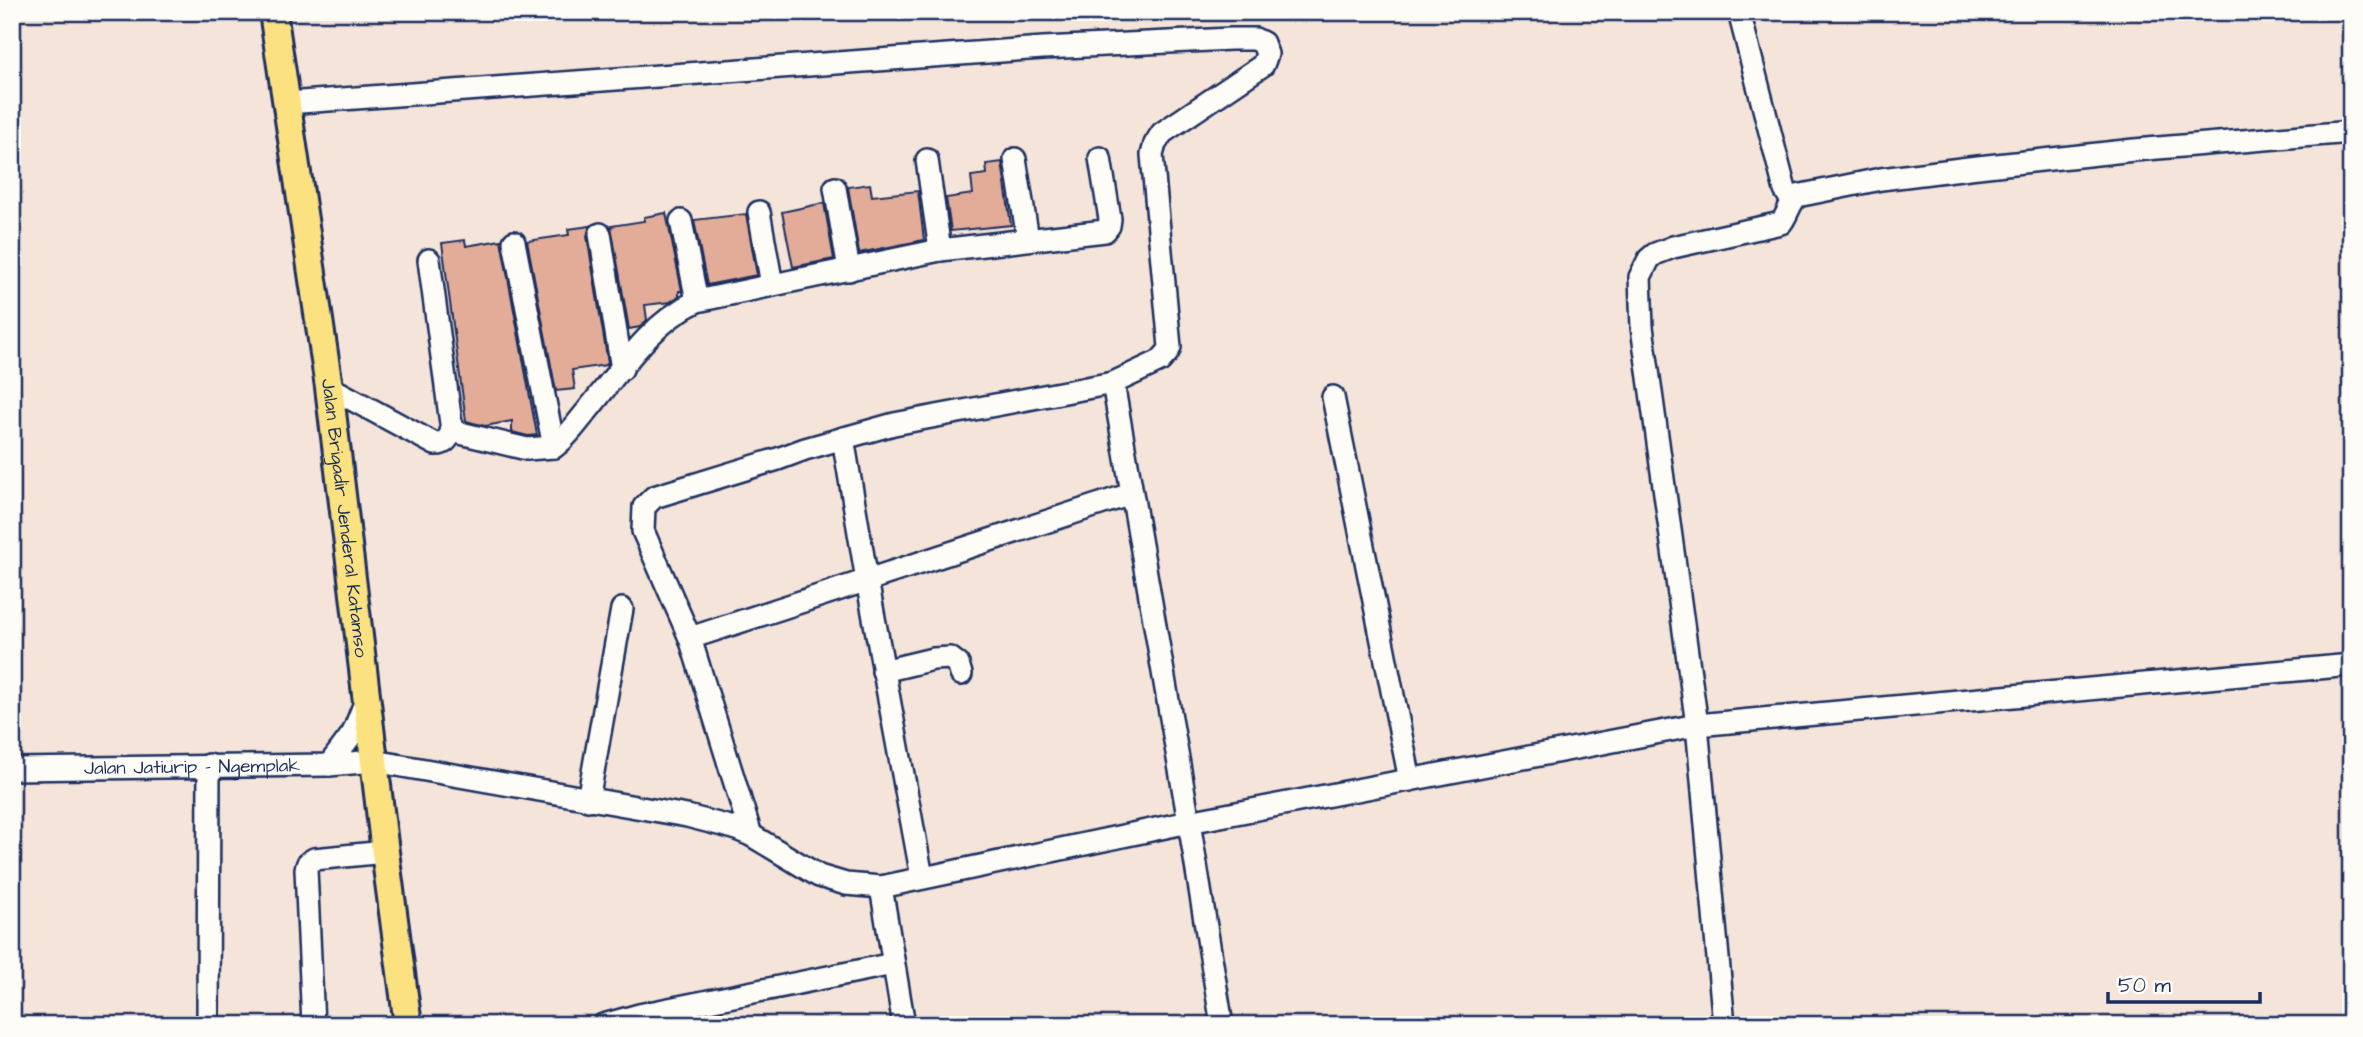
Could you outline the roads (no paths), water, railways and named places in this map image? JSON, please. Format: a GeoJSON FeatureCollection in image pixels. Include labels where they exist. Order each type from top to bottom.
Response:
{"type":"FeatureCollection","features":[{"type":"Feature","properties":{"kind":"main road","name":"Jalan Brigadir Jenderal Katamso"},"geometry":{"type":"LineString","coordinates":[[273,12],[329,387],[408,1025]]}},
{"type":"Feature","properties":{"kind":"street"},"geometry":{"type":"LineString","coordinates":[[1739,12],[1789,208]]}},
{"type":"Feature","properties":{"kind":"street"},"geometry":{"type":"LineString","coordinates":[[287,103],[1043,48],[1255,39],[1263,43],[1266,49],[1263,65],[1162,133],[1154,144],[1152,155],[1170,347],[1160,361],[1113,383],[894,424],[843,438],[654,497],[644,507],[642,519],[646,542],[663,572],[690,638],[751,835]]}},
{"type":"Feature","properties":{"kind":"street"},"geometry":{"type":"LineString","coordinates":[[1724,1025],[1697,725],[1642,327],[1640,277],[1649,259],[1673,247],[1776,225],[1781,223],[1789,208],[1806,194],[1881,178],[2134,150],[2351,132]]}},
{"type":"Feature","properties":{"kind":"street"},"geometry":{"type":"LineString","coordinates":[[452,431],[527,449],[554,447],[666,319],[679,309],[697,301],[940,250],[1105,231],[1110,219],[1100,158]]}},
{"type":"Feature","properties":{"kind":"street"},"geometry":{"type":"LineString","coordinates":[[1014,159],[1028,239]]}},
{"type":"Feature","properties":{"kind":"street"},"geometry":{"type":"LineString","coordinates":[[927,160],[940,250]]}},
{"type":"Feature","properties":{"kind":"street"},"geometry":{"type":"LineString","coordinates":[[835,188],[849,270]]}},
{"type":"Feature","properties":{"kind":"street"},"geometry":{"type":"LineString","coordinates":[[759,212],[772,285]]}},
{"type":"Feature","properties":{"kind":"street"},"geometry":{"type":"LineString","coordinates":[[681,221],[697,301]]}},
{"type":"Feature","properties":{"kind":"street"},"geometry":{"type":"LineString","coordinates":[[600,234],[622,369]]}},
{"type":"Feature","properties":{"kind":"street"},"geometry":{"type":"LineString","coordinates":[[514,242],[554,447]]}},
{"type":"Feature","properties":{"kind":"street"},"geometry":{"type":"LineString","coordinates":[[329,387],[435,444],[447,440],[452,431],[429,260]]}},
{"type":"Feature","properties":{"kind":"street"},"geometry":{"type":"LineString","coordinates":[[1113,383],[1222,1025]]}},
{"type":"Feature","properties":{"kind":"street"},"geometry":{"type":"LineString","coordinates":[[1333,397],[1410,780]]}},
{"type":"Feature","properties":{"kind":"street"},"geometry":{"type":"LineString","coordinates":[[843,438],[922,877]]}},
{"type":"Feature","properties":{"kind":"street"},"geometry":{"type":"LineString","coordinates":[[690,638],[1131,494]]}},
{"type":"Feature","properties":{"kind":"street"},"geometry":{"type":"LineString","coordinates":[[588,800],[622,608]]}},
{"type":"Feature","properties":{"kind":"street"},"geometry":{"type":"LineString","coordinates":[[883,671],[950,657],[958,664],[961,674]]}},
{"type":"Feature","properties":{"kind":"street","name":"Jalan Jatiurip - Ngemplak"},"geometry":{"type":"LineString","coordinates":[[12,769],[329,765],[374,761],[687,816],[751,835],[818,876],[846,884],[881,887],[1189,822],[1697,725],[2351,665]]}},
{"type":"Feature","properties":{"kind":"street"},"geometry":{"type":"LineString","coordinates":[[329,765],[353,733],[366,700]]}},
{"type":"Feature","properties":{"kind":"street"},"geometry":{"type":"LineString","coordinates":[[208,1025],[209,765]]}},
{"type":"Feature","properties":{"kind":"street"},"geometry":{"type":"LineString","coordinates":[[313,1025],[306,869],[308,863],[314,859],[385,852]]}},
{"type":"Feature","properties":{"kind":"street"},"geometry":{"type":"LineString","coordinates":[[881,887],[904,1025]]}},
{"type":"Feature","properties":{"kind":"street"},"geometry":{"type":"LineString","coordinates":[[603,1025],[640,1020],[893,964]]}}]}
